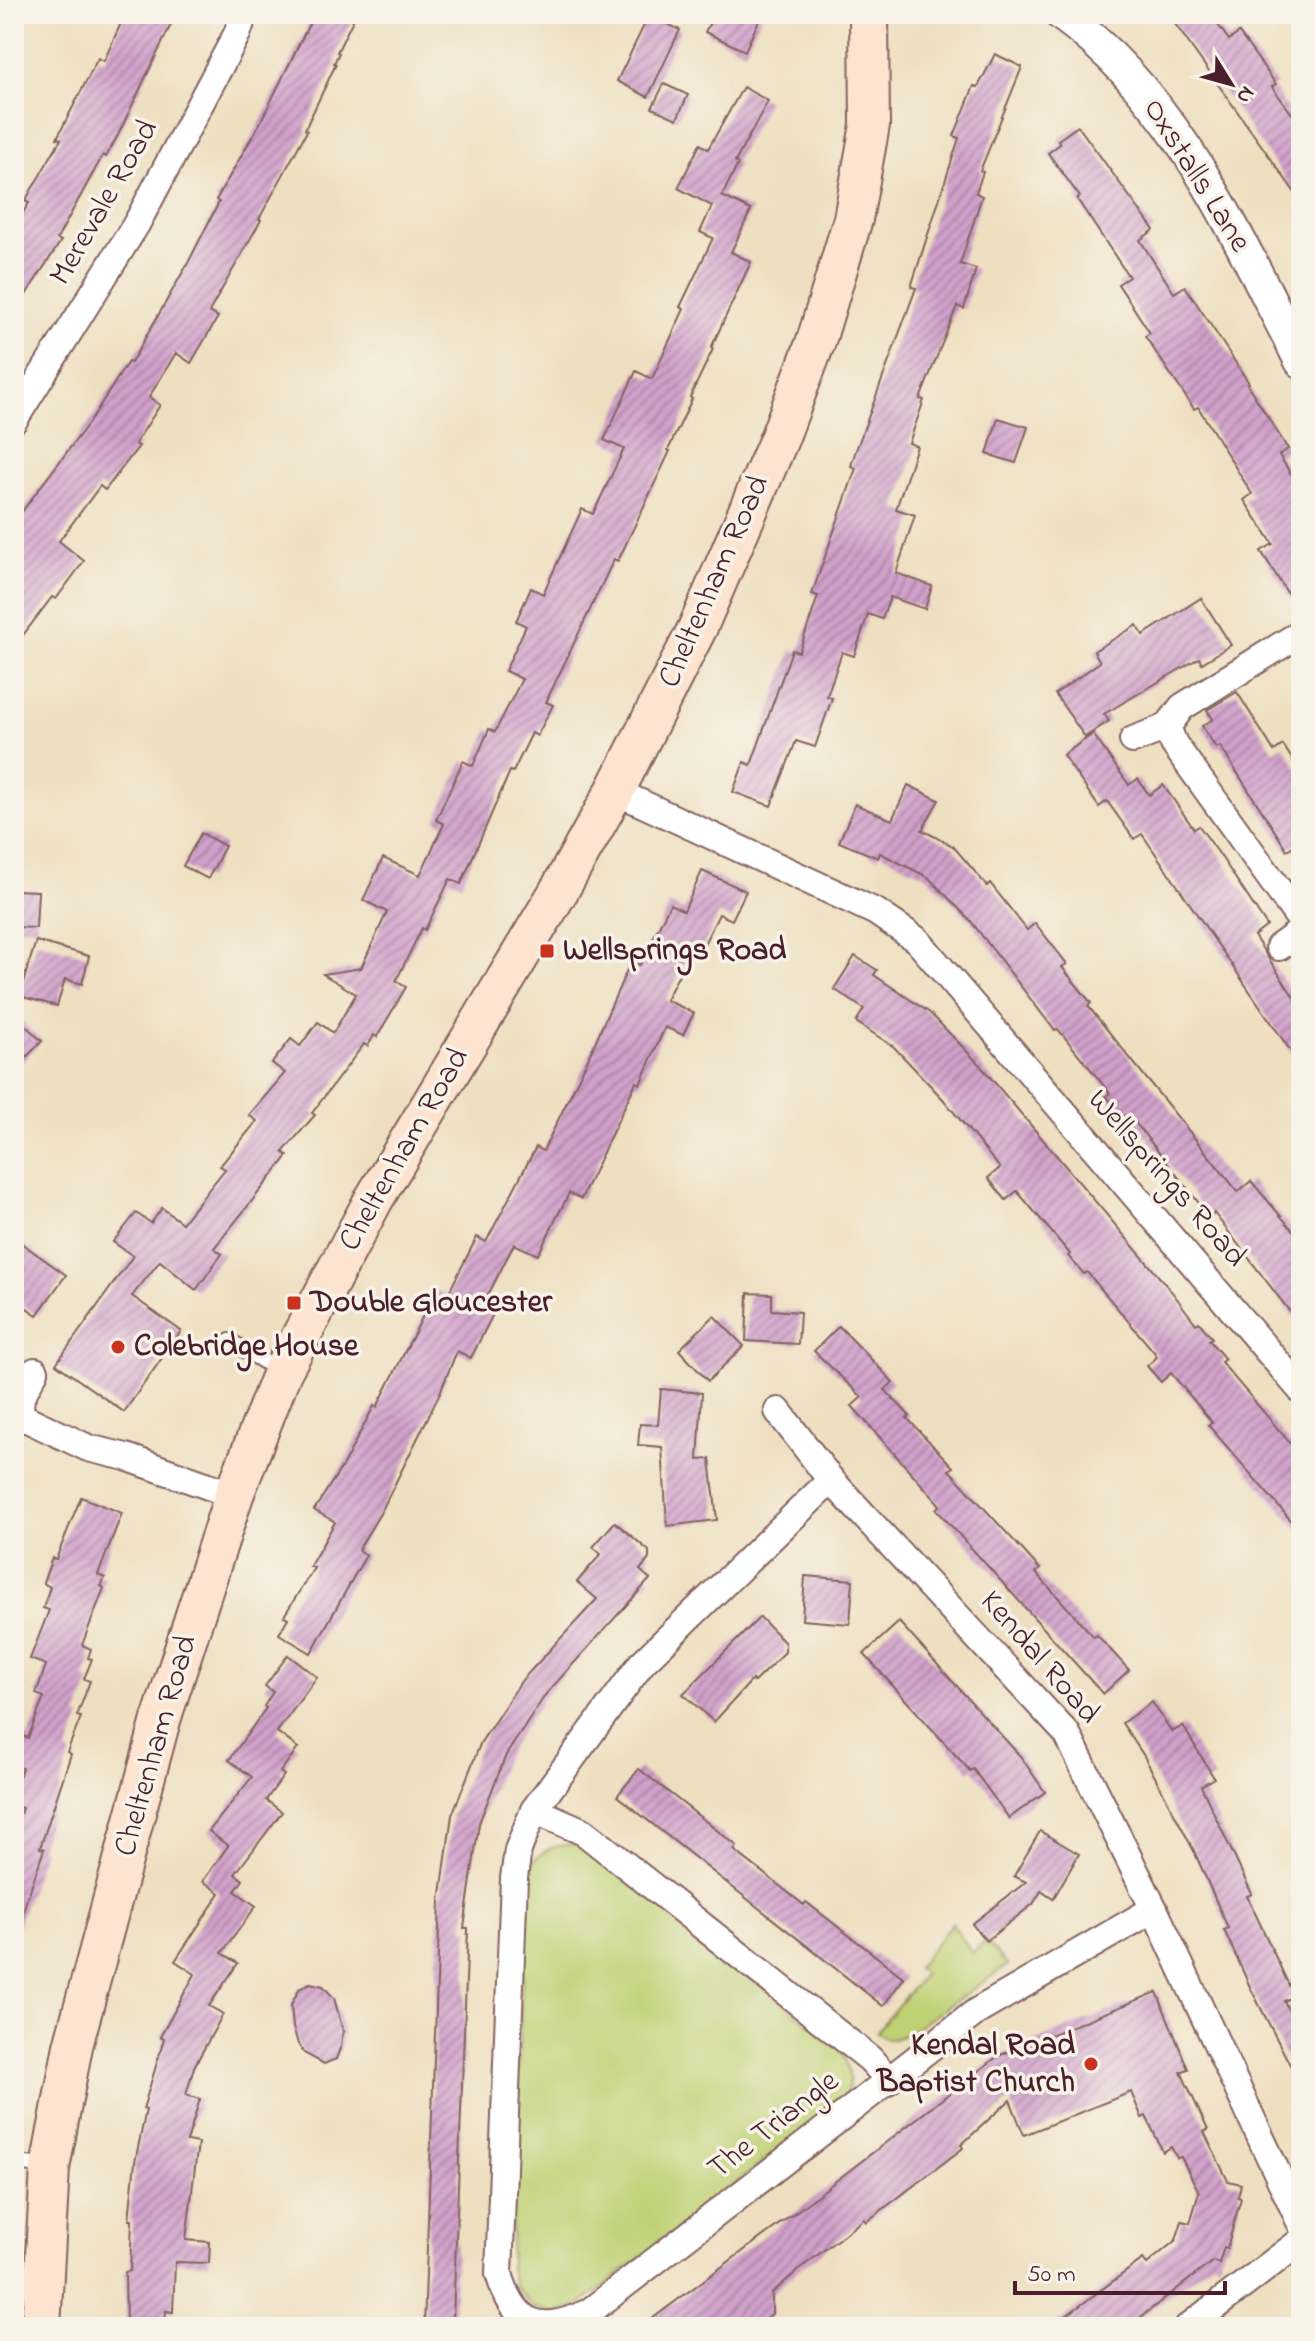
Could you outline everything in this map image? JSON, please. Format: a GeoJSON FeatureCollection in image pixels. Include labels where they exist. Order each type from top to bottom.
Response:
{"type":"FeatureCollection","features":[{"type":"Feature","properties":{"kind":"main road","name":"Cheltenham Road"},"geometry":{"type":"LineString","coordinates":[[41,2327],[32,2165],[73,2046],[161,1720],[234,1495],[282,1372],[374,1199],[560,889],[615,791],[698,627],[779,439],[816,341],[853,219],[870,125],[869,14]]}},
{"type":"Feature","properties":{"kind":"street","name":"Merevale Road"},"geometry":{"type":"LineString","coordinates":[[14,420],[137,223],[237,34],[244,14]]}},
{"type":"Feature","properties":{"kind":"street","name":"Oxstalls Lane"},"geometry":{"type":"LineString","coordinates":[[1061,14],[1085,31],[1133,76],[1175,130],[1225,215],[1301,361]]}},
{"type":"Feature","properties":{"kind":"street"},"geometry":{"type":"LineString","coordinates":[[1133,740],[1167,727],[1182,707],[1301,633]]}},
{"type":"Feature","properties":{"kind":"street"},"geometry":{"type":"LineString","coordinates":[[1167,727],[1174,744],[1301,921]]}},
{"type":"Feature","properties":{"kind":"street","name":"Wellsprings Road"},"geometry":{"type":"LineString","coordinates":[[615,791],[876,912],[917,940],[1301,1390]]}},
{"type":"Feature","properties":{"kind":"street"},"geometry":{"type":"LineString","coordinates":[[1279,947],[1301,931]]}},
{"type":"Feature","properties":{"kind":"street"},"geometry":{"type":"LineString","coordinates":[[35,1371],[21,1397],[16,1419],[27,1419],[88,1448],[126,1457],[234,1495]]}},
{"type":"Feature","properties":{"kind":"street","name":"Kendal Road"},"geometry":{"type":"LineString","coordinates":[[778,1411],[831,1480],[1067,1734],[1154,1909],[1301,2224]]}},
{"type":"Feature","properties":{"kind":"street","name":"The Triangle"},"geometry":{"type":"LineString","coordinates":[[534,1810],[584,1832],[870,2059],[889,2080],[589,2312],[568,2322],[547,2325],[523,2324],[506,2297],[499,2274],[514,1878],[518,1850],[534,1810],[642,1663],[831,1480]]}},
{"type":"Feature","properties":{"kind":"street"},"geometry":{"type":"LineString","coordinates":[[889,2080],[976,2012],[1154,1909]]}},
{"type":"Feature","properties":{"kind":"street"},"geometry":{"type":"LineString","coordinates":[[1188,2327],[1301,2241]]}},
{"type":"Feature","properties":{"kind":"lane"},"geometry":{"type":"LineString","coordinates":[[230,1341],[282,1372]]}},
{"type":"Feature","properties":{"kind":"green space"},"geometry":{"type":"Polygon","coordinates":[[[575,1844],[591,1850],[840,2049],[848,2067],[849,2079],[845,2098],[579,2306],[554,2313],[533,2307],[514,2286],[510,2267],[527,1868],[548,1850],[575,1844]]]}},
{"type":"Feature","properties":{"kind":"green space"},"geometry":{"type":"Polygon","coordinates":[[[952,1923],[972,1953],[986,1941],[1008,1965],[907,2034],[891,2039],[880,2035],[876,2032],[924,1974],[917,1968],[952,1923]]]}},
{"type":"Feature","properties":{"kind":"building"},"geometry":{"type":"Polygon","coordinates":[[[125,14],[176,14],[118,135],[106,157],[103,155],[57,239],[61,241],[14,313],[14,227],[29,203],[25,201],[61,139],[57,138],[98,58],[104,61],[125,14]]]}},
{"type":"Feature","properties":{"kind":"building"},"geometry":{"type":"Polygon","coordinates":[[[314,14],[356,14],[337,52],[336,64],[305,129],[307,131],[209,312],[218,317],[191,363],[176,353],[149,397],[160,405],[135,444],[139,446],[105,490],[100,486],[59,541],[84,561],[14,647],[14,522],[88,424],[128,362],[131,363],[188,263],[219,202],[216,200],[260,123],[314,14]]]}},
{"type":"Feature","properties":{"kind":"building"},"geometry":{"type":"Polygon","coordinates":[[[714,14],[762,14],[745,51],[705,32],[714,14]]]}},
{"type":"Feature","properties":{"kind":"building"},"geometry":{"type":"Polygon","coordinates":[[[1168,14],[1210,14],[1229,40],[1239,33],[1276,84],[1272,87],[1301,126],[1301,201],[1168,14]]]}},
{"type":"Feature","properties":{"kind":"building"},"geometry":{"type":"Polygon","coordinates":[[[649,15],[680,30],[648,97],[617,81],[649,15]]]}},
{"type":"Feature","properties":{"kind":"building"},"geometry":{"type":"Polygon","coordinates":[[[995,54],[1022,67],[980,171],[983,172],[976,193],[982,196],[960,264],[976,269],[964,309],[957,306],[920,399],[924,400],[909,443],[917,446],[896,509],[915,515],[896,573],[932,586],[925,609],[890,597],[882,619],[868,614],[854,656],[842,652],[827,696],[832,698],[815,747],[796,741],[771,806],[733,792],[744,762],[751,765],[792,650],[799,652],[818,596],[812,594],[856,468],[851,466],[855,453],[916,288],[911,287],[959,138],[954,136],[974,86],[978,87],[995,54]]]}},
{"type":"Feature","properties":{"kind":"building"},"geometry":{"type":"Polygon","coordinates":[[[664,84],[688,95],[677,119],[652,108],[664,84]]]}},
{"type":"Feature","properties":{"kind":"building"},"geometry":{"type":"Polygon","coordinates":[[[743,87],[768,101],[735,162],[738,164],[722,196],[751,210],[731,252],[751,262],[690,397],[692,399],[670,451],[546,702],[553,705],[537,736],[532,733],[513,772],[510,771],[461,884],[450,879],[425,930],[422,928],[396,981],[406,987],[377,1037],[374,1035],[368,1046],[364,1044],[312,1113],[315,1115],[283,1152],[288,1156],[214,1248],[222,1254],[196,1290],[160,1261],[132,1296],[181,1331],[124,1412],[56,1364],[133,1256],[113,1242],[136,1213],[151,1223],[162,1208],[182,1223],[225,1169],[220,1166],[257,1121],[249,1115],[285,1073],[272,1063],[291,1039],[300,1046],[318,1022],[333,1033],[356,994],[323,974],[361,968],[387,912],[363,900],[383,858],[420,875],[444,824],[436,820],[463,761],[473,766],[489,729],[495,732],[522,679],[505,671],[526,626],[516,621],[531,588],[543,594],[582,509],[593,514],[624,449],[604,440],[636,371],[652,379],[684,309],[680,307],[713,238],[700,232],[712,206],[678,188],[700,144],[708,149],[743,87]]]}},
{"type":"Feature","properties":{"kind":"building"},"geometry":{"type":"Polygon","coordinates":[[[1078,126],[1154,230],[1140,240],[1174,293],[1185,286],[1288,449],[1279,455],[1301,490],[1301,615],[1261,551],[1273,544],[1244,500],[1252,494],[1198,407],[1194,409],[1145,336],[1150,333],[1118,284],[1129,277],[1077,199],[1080,197],[1048,153],[1060,144],[1058,140],[1078,126]]]}},
{"type":"Feature","properties":{"kind":"building"},"geometry":{"type":"Polygon","coordinates":[[[998,418],[1028,427],[1016,463],[987,454],[998,418]]]}},
{"type":"Feature","properties":{"kind":"building"},"geometry":{"type":"Polygon","coordinates":[[[1201,598],[1231,645],[1202,663],[1199,658],[1104,714],[1109,721],[1085,737],[1055,694],[1100,662],[1094,651],[1137,625],[1143,635],[1201,598]]]}},
{"type":"Feature","properties":{"kind":"building"},"geometry":{"type":"Polygon","coordinates":[[[1237,692],[1274,751],[1283,745],[1301,773],[1301,841],[1287,850],[1220,746],[1216,748],[1202,726],[1213,719],[1207,710],[1237,692]]]}},
{"type":"Feature","properties":{"kind":"building"},"geometry":{"type":"Polygon","coordinates":[[[1093,734],[1129,785],[1138,779],[1149,795],[1163,785],[1194,829],[1199,826],[1267,926],[1254,936],[1301,1008],[1301,1066],[1142,834],[1134,839],[1107,801],[1099,807],[1063,755],[1093,734]]]}},
{"type":"Feature","properties":{"kind":"building"},"geometry":{"type":"Polygon","coordinates":[[[908,785],[939,800],[922,830],[953,846],[987,886],[990,883],[1027,930],[1035,923],[1067,964],[1062,967],[1091,1003],[1088,1006],[1238,1192],[1251,1181],[1301,1240],[1301,1326],[1214,1213],[1210,1217],[1130,1116],[1126,1119],[1106,1096],[1110,1093],[1058,1029],[1055,1031],[970,920],[928,877],[880,853],[878,858],[839,842],[855,804],[892,820],[908,785]]]}},
{"type":"Feature","properties":{"kind":"building"},"geometry":{"type":"Polygon","coordinates":[[[201,833],[225,846],[208,879],[183,866],[201,833]]]}},
{"type":"Feature","properties":{"kind":"building"},"geometry":{"type":"Polygon","coordinates":[[[702,871],[746,891],[732,920],[719,914],[701,950],[693,946],[666,1000],[694,1013],[683,1035],[665,1027],[640,1084],[636,1082],[581,1199],[569,1193],[538,1255],[514,1244],[483,1305],[495,1310],[471,1358],[457,1351],[439,1395],[381,1512],[358,1550],[366,1555],[311,1653],[279,1634],[288,1618],[284,1616],[314,1568],[310,1566],[335,1522],[314,1510],[343,1465],[374,1406],[377,1407],[436,1290],[447,1296],[477,1237],[486,1242],[536,1147],[543,1151],[631,961],[640,965],[670,904],[684,911],[702,871]]]}},
{"type":"Feature","properties":{"kind":"building"},"geometry":{"type":"Polygon","coordinates":[[[14,890],[38,891],[36,928],[14,927],[14,890]]]}},
{"type":"Feature","properties":{"kind":"building"},"geometry":{"type":"Polygon","coordinates":[[[36,941],[89,956],[82,984],[65,979],[57,1006],[19,996],[36,941]]]}},
{"type":"Feature","properties":{"kind":"building"},"geometry":{"type":"Polygon","coordinates":[[[855,956],[877,970],[874,975],[930,1013],[979,1064],[1196,1324],[1199,1322],[1212,1338],[1209,1340],[1225,1359],[1221,1362],[1301,1456],[1301,1532],[1208,1425],[1212,1422],[1171,1373],[1161,1382],[1147,1366],[1157,1357],[1155,1353],[1087,1272],[1084,1274],[1068,1256],[1070,1254],[1017,1191],[1006,1200],[988,1178],[1000,1168],[943,1099],[894,1047],[856,1022],[864,1009],[834,989],[855,956]]]}},
{"type":"Feature","properties":{"kind":"building"},"geometry":{"type":"Polygon","coordinates":[[[14,1015],[42,1041],[14,1070],[14,1015]]]}},
{"type":"Feature","properties":{"kind":"building"},"geometry":{"type":"Polygon","coordinates":[[[14,1238],[66,1275],[37,1315],[14,1299],[14,1238]]]}},
{"type":"Feature","properties":{"kind":"building"},"geometry":{"type":"Polygon","coordinates":[[[748,1293],[772,1294],[772,1310],[800,1312],[798,1344],[746,1341],[748,1293]]]}},
{"type":"Feature","properties":{"kind":"building"},"geometry":{"type":"Polygon","coordinates":[[[714,1316],[744,1346],[708,1381],[679,1350],[714,1316]]]}},
{"type":"Feature","properties":{"kind":"building"},"geometry":{"type":"Polygon","coordinates":[[[839,1326],[893,1382],[885,1390],[953,1467],[949,1470],[1040,1569],[1036,1573],[1094,1637],[1097,1635],[1129,1670],[1103,1694],[936,1509],[940,1505],[852,1406],[862,1397],[814,1351],[839,1326]]]}},
{"type":"Feature","properties":{"kind":"building"},"geometry":{"type":"Polygon","coordinates":[[[661,1389],[702,1393],[698,1460],[710,1459],[717,1520],[667,1526],[662,1447],[638,1445],[640,1424],[658,1425],[661,1389]]]}},
{"type":"Feature","properties":{"kind":"building"},"geometry":{"type":"Polygon","coordinates":[[[81,1497],[122,1513],[98,1575],[105,1578],[101,1586],[104,1588],[82,1645],[91,1649],[88,1658],[92,1659],[84,1679],[90,1681],[77,1716],[81,1717],[67,1752],[71,1754],[18,1926],[14,1925],[14,1834],[22,1808],[14,1805],[14,1790],[22,1768],[14,1762],[23,1736],[28,1738],[44,1697],[36,1694],[46,1665],[30,1659],[49,1610],[43,1608],[50,1587],[43,1583],[81,1497]]]}},
{"type":"Feature","properties":{"kind":"building"},"geometry":{"type":"Polygon","coordinates":[[[615,1522],[649,1551],[649,1559],[640,1570],[650,1579],[546,1694],[506,1755],[479,1823],[464,1928],[468,1928],[453,2318],[450,2318],[450,2327],[424,2327],[440,1901],[452,1815],[481,1742],[522,1680],[597,1599],[577,1582],[601,1554],[593,1547],[615,1522]]]}},
{"type":"Feature","properties":{"kind":"building"},"geometry":{"type":"Polygon","coordinates":[[[805,1576],[853,1580],[850,1624],[802,1620],[805,1576]]]}},
{"type":"Feature","properties":{"kind":"building"},"geometry":{"type":"Polygon","coordinates":[[[760,1617],[785,1643],[785,1652],[754,1682],[752,1680],[714,1722],[683,1694],[760,1617]]]}},
{"type":"Feature","properties":{"kind":"building"},"geometry":{"type":"Polygon","coordinates":[[[899,1622],[1021,1757],[1045,1792],[1009,1818],[973,1769],[970,1771],[864,1654],[899,1622]]]}},
{"type":"Feature","properties":{"kind":"building"},"geometry":{"type":"Polygon","coordinates":[[[288,1655],[317,1677],[277,1732],[298,1748],[280,1772],[284,1775],[266,1800],[282,1812],[235,1874],[243,1880],[235,1891],[256,1906],[222,1953],[238,1963],[209,2006],[223,2014],[194,2067],[186,2095],[200,2099],[187,2141],[198,2143],[186,2240],[210,2242],[209,2263],[175,2262],[173,2312],[166,2311],[165,2327],[126,2327],[125,2272],[130,2271],[132,2220],[129,2220],[135,2162],[146,2110],[143,2109],[164,2039],[160,2037],[195,1974],[175,1961],[220,1893],[203,1881],[228,1846],[209,1831],[252,1777],[229,1760],[266,1708],[264,1706],[273,1692],[265,1686],[288,1655]]]}},
{"type":"Feature","properties":{"kind":"building"},"geometry":{"type":"Polygon","coordinates":[[[1152,1702],[1172,1732],[1183,1726],[1214,1778],[1201,1786],[1252,1894],[1247,1896],[1294,1996],[1284,2001],[1301,2036],[1301,2086],[1224,1930],[1228,1928],[1194,1851],[1144,1756],[1122,1723],[1152,1702]]]}},
{"type":"Feature","properties":{"kind":"building"},"geometry":{"type":"Polygon","coordinates":[[[639,1769],[737,1846],[734,1850],[904,1978],[883,2006],[617,1796],[639,1769]]]}},
{"type":"Feature","properties":{"kind":"building"},"geometry":{"type":"Polygon","coordinates":[[[1040,1831],[1079,1854],[1053,1899],[1041,1891],[1033,1904],[986,1941],[972,1924],[1026,1882],[1014,1876],[1040,1831]]]}},
{"type":"Feature","properties":{"kind":"building"},"geometry":{"type":"Polygon","coordinates":[[[310,1983],[323,1986],[334,1998],[343,2031],[336,2059],[324,2064],[304,2053],[293,2027],[291,2005],[299,1989],[310,1983]]]}},
{"type":"Feature","properties":{"kind":"building"},"geometry":{"type":"Polygon","coordinates":[[[1157,1992],[1188,2069],[1181,2072],[1208,2130],[1204,2132],[1228,2181],[1241,2184],[1238,2197],[1241,2198],[1227,2248],[1224,2247],[1219,2263],[1213,2261],[1128,2327],[1051,2327],[1143,2259],[1147,2264],[1176,2240],[1182,2221],[1190,2223],[1199,2192],[1181,2157],[1177,2158],[1171,2147],[1163,2152],[1146,2116],[1142,2118],[1131,2092],[1024,2135],[1010,2100],[961,2145],[963,2148],[866,2222],[864,2219],[772,2293],[772,2314],[754,2327],[641,2327],[998,2056],[1157,1992]]]}},
{"type":"Feature","properties":{"kind":"place","name":"Wellsprings Road"},"geometry":{"type":"Point","coordinates":[547,951]}},
{"type":"Feature","properties":{"kind":"place","name":"Double Gloucester"},"geometry":{"type":"Point","coordinates":[294,1303]}},
{"type":"Feature","properties":{"kind":"place","name":"Colebridge House"},"geometry":{"type":"Point","coordinates":[118,1347]}},
{"type":"Feature","properties":{"kind":"place","name":"Kendal Road Baptist Church"},"geometry":{"type":"Point","coordinates":[1091,2064]}}]}
